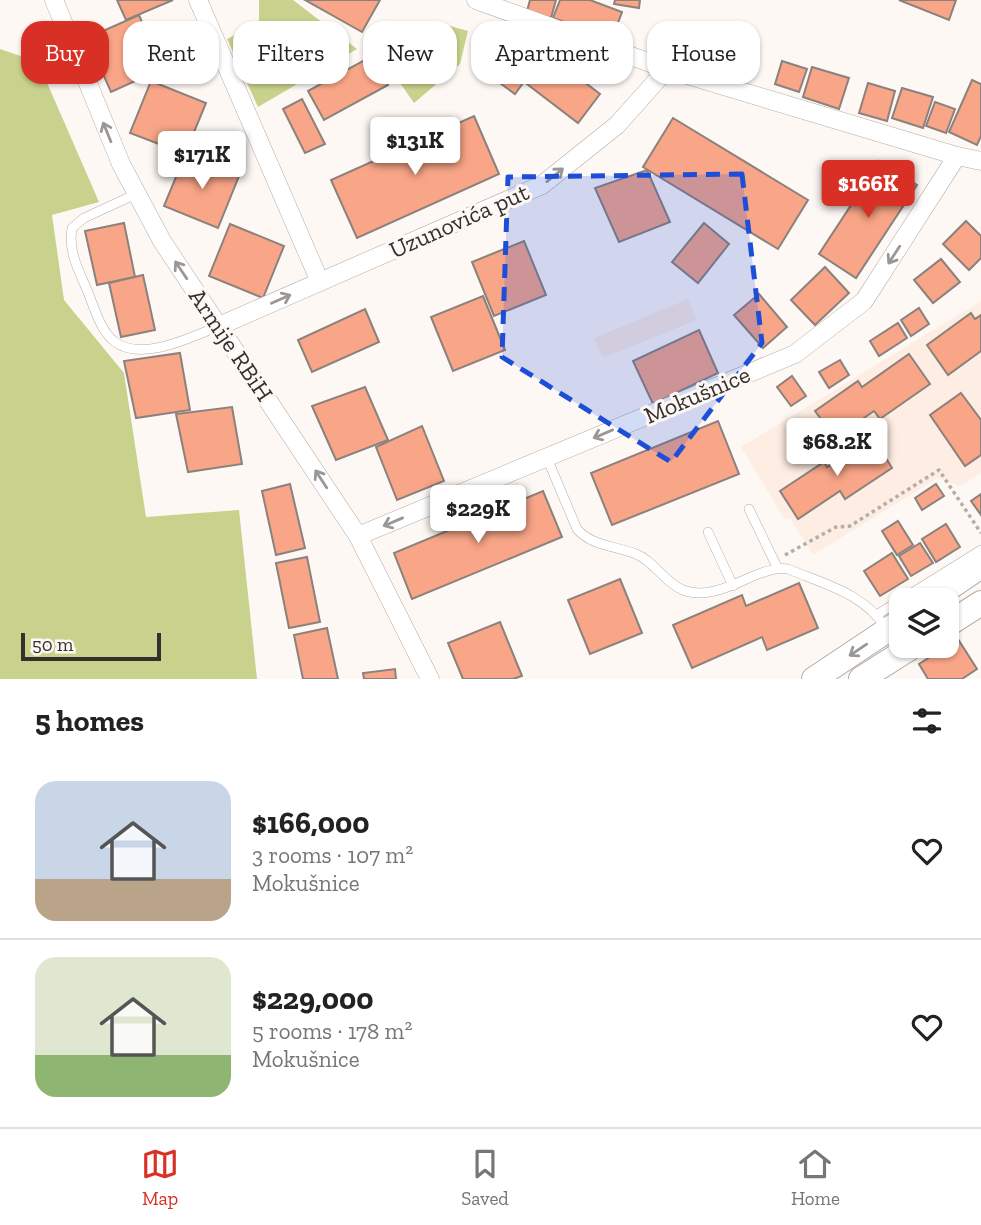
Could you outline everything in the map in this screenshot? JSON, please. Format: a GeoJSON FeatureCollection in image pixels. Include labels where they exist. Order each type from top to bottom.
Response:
{"type":"FeatureCollection","features":[{"type":"Feature","properties":{"kind":"main road"},"geometry":{"type":"LineString","coordinates":[[949,588],[981,566]]}},
{"type":"Feature","properties":{"kind":"main road"},"geometry":{"type":"LineString","coordinates":[[959,617],[981,603]]}},
{"type":"Feature","properties":{"kind":"main road"},"geometry":{"type":"LineString","coordinates":[[814,679],[889,622]]}},
{"type":"Feature","properties":{"kind":"main road"},"geometry":{"type":"LineString","coordinates":[[861,679],[895,658]]}},
{"type":"Feature","properties":{"kind":"street","name":"Armije RBiH"},"geometry":{"type":"LineString","coordinates":[[54,0],[121,164],[162,241],[358,536],[430,679]]}},
{"type":"Feature","properties":{"kind":"street"},"geometry":{"type":"LineString","coordinates":[[198,0],[320,282]]}},
{"type":"Feature","properties":{"kind":"street"},"geometry":{"type":"LineString","coordinates":[[478,0],[647,62]]}},
{"type":"Feature","properties":{"kind":"street","name":"Uzunovića put"},"geometry":{"type":"LineString","coordinates":[[219,326],[542,185],[617,125],[654,84]]}},
{"type":"Feature","properties":{"kind":"street"},"geometry":{"type":"LineString","coordinates":[[717,84],[981,161]]}},
{"type":"Feature","properties":{"kind":"street","name":"Mokušnice"},"geometry":{"type":"LineString","coordinates":[[358,536],[795,354],[864,301],[957,156]]}},
{"type":"Feature","properties":{"kind":"lane"},"geometry":{"type":"LineString","coordinates":[[136,194],[84,218],[72,228],[72,255],[106,330],[116,342],[129,347],[148,349],[175,344],[219,326]]}},
{"type":"Feature","properties":{"kind":"lane"},"geometry":{"type":"LineString","coordinates":[[547,458],[583,536],[640,556],[683,590],[703,593],[733,586],[776,564]]}},
{"type":"Feature","properties":{"kind":"lane"},"geometry":{"type":"LineString","coordinates":[[749,509],[776,564],[860,600],[889,622]]}},
{"type":"Feature","properties":{"kind":"lane"},"geometry":{"type":"LineString","coordinates":[[708,532],[733,586]]}},
{"type":"Feature","properties":{"kind":"lane"},"geometry":{"type":"LineString","coordinates":[[932,588],[981,550]]}},
{"type":"Feature","properties":{"kind":"path"},"geometry":{"type":"LineString","coordinates":[[776,564],[836,527],[850,526],[939,470],[981,533]]}},
{"type":"Feature","properties":{"kind":"highlighted area"},"geometry":{"type":"Polygon","coordinates":[[[742,174],[762,343],[671,462],[502,357],[508,177],[742,174]]]}},
{"type":"Feature","properties":{"kind":"shaded area"},"geometry":{"type":"Polygon","coordinates":[[[688,299],[697,320],[603,358],[594,338],[688,299]]]}},
{"type":"Feature","properties":{"kind":"shaded area"},"geometry":{"type":"Polygon","coordinates":[[[981,301],[981,472],[961,486],[938,478],[813,555],[790,518],[785,520],[741,447],[981,301]]]}},
{"type":"Feature","properties":{"kind":"green space"},"geometry":{"type":"Polygon","coordinates":[[[259,0],[293,0],[320,21],[259,21],[259,0]]]}},
{"type":"Feature","properties":{"kind":"green space"},"geometry":{"type":"Polygon","coordinates":[[[457,28],[468,31],[460,64],[457,67],[457,28]]]}},
{"type":"Feature","properties":{"kind":"green space"},"geometry":{"type":"Polygon","coordinates":[[[233,36],[233,52],[227,39],[233,36]]]}},
{"type":"Feature","properties":{"kind":"green space"},"geometry":{"type":"Polygon","coordinates":[[[349,43],[357,49],[349,54],[349,43]]]}},
{"type":"Feature","properties":{"kind":"green space"},"geometry":{"type":"Polygon","coordinates":[[[0,49],[21,56],[21,84],[48,84],[99,202],[52,215],[64,300],[124,373],[146,517],[239,510],[257,679],[0,679],[0,49]]]}},
{"type":"Feature","properties":{"kind":"green space"},"geometry":{"type":"Polygon","coordinates":[[[248,84],[297,84],[258,107],[248,84]]]}},
{"type":"Feature","properties":{"kind":"green space"},"geometry":{"type":"Polygon","coordinates":[[[401,84],[436,84],[414,103],[401,84]]]}},
{"type":"Feature","properties":{"kind":"building"},"geometry":{"type":"Polygon","coordinates":[[[117,0],[173,0],[126,20],[117,0]]]}},
{"type":"Feature","properties":{"kind":"building"},"geometry":{"type":"Polygon","coordinates":[[[305,0],[380,0],[368,21],[363,21],[362,32],[349,25],[349,21],[342,21],[305,0]]]}},
{"type":"Feature","properties":{"kind":"building"},"geometry":{"type":"Polygon","coordinates":[[[530,0],[556,0],[551,18],[527,11],[530,0]]]}},
{"type":"Feature","properties":{"kind":"building"},"geometry":{"type":"Polygon","coordinates":[[[560,0],[590,0],[622,12],[619,21],[561,21],[553,18],[560,0]]]}},
{"type":"Feature","properties":{"kind":"building"},"geometry":{"type":"Polygon","coordinates":[[[615,0],[640,0],[639,8],[614,4],[615,0]]]}},
{"type":"Feature","properties":{"kind":"building"},"geometry":{"type":"Polygon","coordinates":[[[899,0],[956,0],[949,20],[899,0]]]}},
{"type":"Feature","properties":{"kind":"building"},"geometry":{"type":"Polygon","coordinates":[[[139,15],[142,21],[125,21],[139,15]]]}},
{"type":"Feature","properties":{"kind":"building"},"geometry":{"type":"Polygon","coordinates":[[[123,22],[123,84],[129,84],[111,92],[107,84],[109,28],[123,22]]]}},
{"type":"Feature","properties":{"kind":"building"},"geometry":{"type":"Polygon","coordinates":[[[363,61],[363,84],[388,85],[324,120],[308,91],[321,84],[349,84],[349,69],[363,61]]]}},
{"type":"Feature","properties":{"kind":"building"},"geometry":{"type":"Polygon","coordinates":[[[782,61],[807,69],[799,92],[775,84],[782,61]]]}},
{"type":"Feature","properties":{"kind":"building"},"geometry":{"type":"Polygon","coordinates":[[[812,67],[849,78],[839,109],[803,97],[812,67]]]}},
{"type":"Feature","properties":{"kind":"building"},"geometry":{"type":"Polygon","coordinates":[[[972,80],[981,84],[981,136],[977,145],[949,132],[972,80]]]}},
{"type":"Feature","properties":{"kind":"building"},"geometry":{"type":"Polygon","coordinates":[[[868,83],[895,91],[887,121],[859,113],[868,83]]]}},
{"type":"Feature","properties":{"kind":"building"},"geometry":{"type":"Polygon","coordinates":[[[150,84],[158,84],[206,103],[185,154],[130,133],[150,84]]]}},
{"type":"Feature","properties":{"kind":"building"},"geometry":{"type":"Polygon","coordinates":[[[501,84],[522,84],[515,94],[501,84]]]}},
{"type":"Feature","properties":{"kind":"building"},"geometry":{"type":"Polygon","coordinates":[[[527,84],[587,84],[600,94],[578,123],[527,84]]]}},
{"type":"Feature","properties":{"kind":"building"},"geometry":{"type":"Polygon","coordinates":[[[902,88],[933,97],[923,128],[892,118],[902,88]]]}},
{"type":"Feature","properties":{"kind":"building"},"geometry":{"type":"Polygon","coordinates":[[[302,99],[325,144],[305,153],[283,109],[302,99]]]}},
{"type":"Feature","properties":{"kind":"building"},"geometry":{"type":"Polygon","coordinates":[[[935,102],[955,109],[946,133],[926,126],[935,102]]]}},
{"type":"Feature","properties":{"kind":"building"},"geometry":{"type":"Polygon","coordinates":[[[474,116],[499,174],[357,238],[331,180],[474,116]]]}},
{"type":"Feature","properties":{"kind":"building"},"geometry":{"type":"Polygon","coordinates":[[[673,118],[808,200],[778,249],[643,167],[673,118]]]}},
{"type":"Feature","properties":{"kind":"building"},"geometry":{"type":"Polygon","coordinates":[[[185,155],[239,176],[218,228],[164,206],[185,155]]]}},
{"type":"Feature","properties":{"kind":"building"},"geometry":{"type":"Polygon","coordinates":[[[880,161],[917,185],[856,278],[819,254],[880,161]]]}},
{"type":"Feature","properties":{"kind":"building"},"geometry":{"type":"Polygon","coordinates":[[[647,170],[670,222],[619,242],[595,188],[647,170]]]}},
{"type":"Feature","properties":{"kind":"building"},"geometry":{"type":"Polygon","coordinates":[[[966,221],[981,236],[981,258],[969,270],[943,244],[966,221]]]}},
{"type":"Feature","properties":{"kind":"building"},"geometry":{"type":"Polygon","coordinates":[[[124,223],[135,277],[97,285],[85,231],[124,223]]]}},
{"type":"Feature","properties":{"kind":"building"},"geometry":{"type":"Polygon","coordinates":[[[704,223],[729,244],[698,283],[672,262],[704,223]]]}},
{"type":"Feature","properties":{"kind":"building"},"geometry":{"type":"Polygon","coordinates":[[[230,224],[284,246],[263,298],[209,276],[230,224]]]}},
{"type":"Feature","properties":{"kind":"building"},"geometry":{"type":"Polygon","coordinates":[[[524,241],[546,295],[494,316],[472,262],[524,241]]]}},
{"type":"Feature","properties":{"kind":"building"},"geometry":{"type":"Polygon","coordinates":[[[941,259],[960,282],[933,303],[914,280],[941,259]]]}},
{"type":"Feature","properties":{"kind":"building"},"geometry":{"type":"Polygon","coordinates":[[[825,267],[849,293],[815,325],[791,300],[825,267]]]}},
{"type":"Feature","properties":{"kind":"building"},"geometry":{"type":"Polygon","coordinates":[[[143,275],[155,330],[121,337],[109,283],[143,275]]]}},
{"type":"Feature","properties":{"kind":"building"},"geometry":{"type":"Polygon","coordinates":[[[759,294],[787,327],[763,348],[734,315],[759,294]]]}},
{"type":"Feature","properties":{"kind":"building"},"geometry":{"type":"Polygon","coordinates":[[[483,296],[505,350],[453,371],[431,317],[483,296]]]}},
{"type":"Feature","properties":{"kind":"building"},"geometry":{"type":"Polygon","coordinates":[[[919,308],[929,324],[911,336],[901,320],[919,308]]]}},
{"type":"Feature","properties":{"kind":"building"},"geometry":{"type":"Polygon","coordinates":[[[365,309],[379,342],[312,372],[298,340],[365,309]]]}},
{"type":"Feature","properties":{"kind":"building"},"geometry":{"type":"Polygon","coordinates":[[[971,313],[975,319],[981,315],[981,351],[948,375],[927,345],[971,313]]]}},
{"type":"Feature","properties":{"kind":"building"},"geometry":{"type":"Polygon","coordinates":[[[898,323],[907,338],[879,356],[870,341],[898,323]]]}},
{"type":"Feature","properties":{"kind":"building"},"geometry":{"type":"Polygon","coordinates":[[[699,330],[718,373],[653,404],[633,361],[699,330]]]}},
{"type":"Feature","properties":{"kind":"building"},"geometry":{"type":"Polygon","coordinates":[[[180,353],[190,410],[136,418],[124,361],[180,353]]]}},
{"type":"Feature","properties":{"kind":"building"},"geometry":{"type":"Polygon","coordinates":[[[909,354],[930,384],[880,419],[874,411],[835,438],[815,411],[858,381],[862,387],[909,354]]]}},
{"type":"Feature","properties":{"kind":"building"},"geometry":{"type":"Polygon","coordinates":[[[840,360],[849,375],[829,388],[819,372],[840,360]]]}},
{"type":"Feature","properties":{"kind":"building"},"geometry":{"type":"Polygon","coordinates":[[[792,376],[806,396],[791,406],[777,387],[792,376]]]}},
{"type":"Feature","properties":{"kind":"building"},"geometry":{"type":"Polygon","coordinates":[[[365,387],[388,440],[336,460],[312,406],[365,387]]]}},
{"type":"Feature","properties":{"kind":"building"},"geometry":{"type":"Polygon","coordinates":[[[961,393],[981,420],[981,455],[965,466],[930,415],[961,393]]]}},
{"type":"Feature","properties":{"kind":"building"},"geometry":{"type":"Polygon","coordinates":[[[232,407],[242,464],[188,472],[176,414],[232,407]]]}},
{"type":"Feature","properties":{"kind":"building"},"geometry":{"type":"Polygon","coordinates":[[[718,421],[739,474],[612,525],[591,473],[718,421]]]}},
{"type":"Feature","properties":{"kind":"building"},"geometry":{"type":"Polygon","coordinates":[[[422,426],[444,481],[397,500],[376,447],[422,426]]]}},
{"type":"Feature","properties":{"kind":"building"},"geometry":{"type":"Polygon","coordinates":[[[873,437],[892,468],[845,499],[840,491],[798,519],[780,491],[824,462],[827,467],[873,437]]]}},
{"type":"Feature","properties":{"kind":"building"},"geometry":{"type":"Polygon","coordinates":[[[290,484],[305,548],[276,555],[262,491],[290,484]]]}},
{"type":"Feature","properties":{"kind":"building"},"geometry":{"type":"Polygon","coordinates":[[[936,484],[944,496],[922,510],[915,498],[936,484]]]}},
{"type":"Feature","properties":{"kind":"building"},"geometry":{"type":"Polygon","coordinates":[[[543,491],[562,537],[412,599],[394,553],[543,491]]]}},
{"type":"Feature","properties":{"kind":"building"},"geometry":{"type":"Polygon","coordinates":[[[981,494],[981,515],[971,501],[981,494]]]}},
{"type":"Feature","properties":{"kind":"building"},"geometry":{"type":"Polygon","coordinates":[[[898,521],[913,545],[897,555],[882,531],[898,521]]]}},
{"type":"Feature","properties":{"kind":"building"},"geometry":{"type":"Polygon","coordinates":[[[946,524],[960,547],[936,562],[922,539],[946,524]]]}},
{"type":"Feature","properties":{"kind":"building"},"geometry":{"type":"Polygon","coordinates":[[[920,543],[933,563],[911,576],[899,556],[920,543]]]}},
{"type":"Feature","properties":{"kind":"building"},"geometry":{"type":"Polygon","coordinates":[[[892,553],[908,579],[889,588],[880,596],[864,571],[892,553]]]}},
{"type":"Feature","properties":{"kind":"building"},"geometry":{"type":"Polygon","coordinates":[[[307,557],[320,622],[289,628],[276,563],[307,557]]]}},
{"type":"Feature","properties":{"kind":"building"},"geometry":{"type":"Polygon","coordinates":[[[620,579],[642,633],[590,654],[568,600],[620,579]]]}},
{"type":"Feature","properties":{"kind":"building"},"geometry":{"type":"Polygon","coordinates":[[[799,583],[818,628],[767,650],[762,637],[692,668],[673,625],[742,595],[746,606],[799,583]]]}},
{"type":"Feature","properties":{"kind":"building"},"geometry":{"type":"Polygon","coordinates":[[[500,622],[522,676],[513,679],[463,679],[448,643],[500,622]]]}},
{"type":"Feature","properties":{"kind":"building"},"geometry":{"type":"Polygon","coordinates":[[[327,628],[338,679],[303,679],[294,635],[327,628]]]}},
{"type":"Feature","properties":{"kind":"building"},"geometry":{"type":"Polygon","coordinates":[[[959,641],[977,669],[962,679],[928,679],[919,664],[928,658],[959,658],[959,641]]]}},
{"type":"Feature","properties":{"kind":"building"},"geometry":{"type":"Polygon","coordinates":[[[395,669],[396,679],[364,679],[363,673],[395,669]]]}}]}
